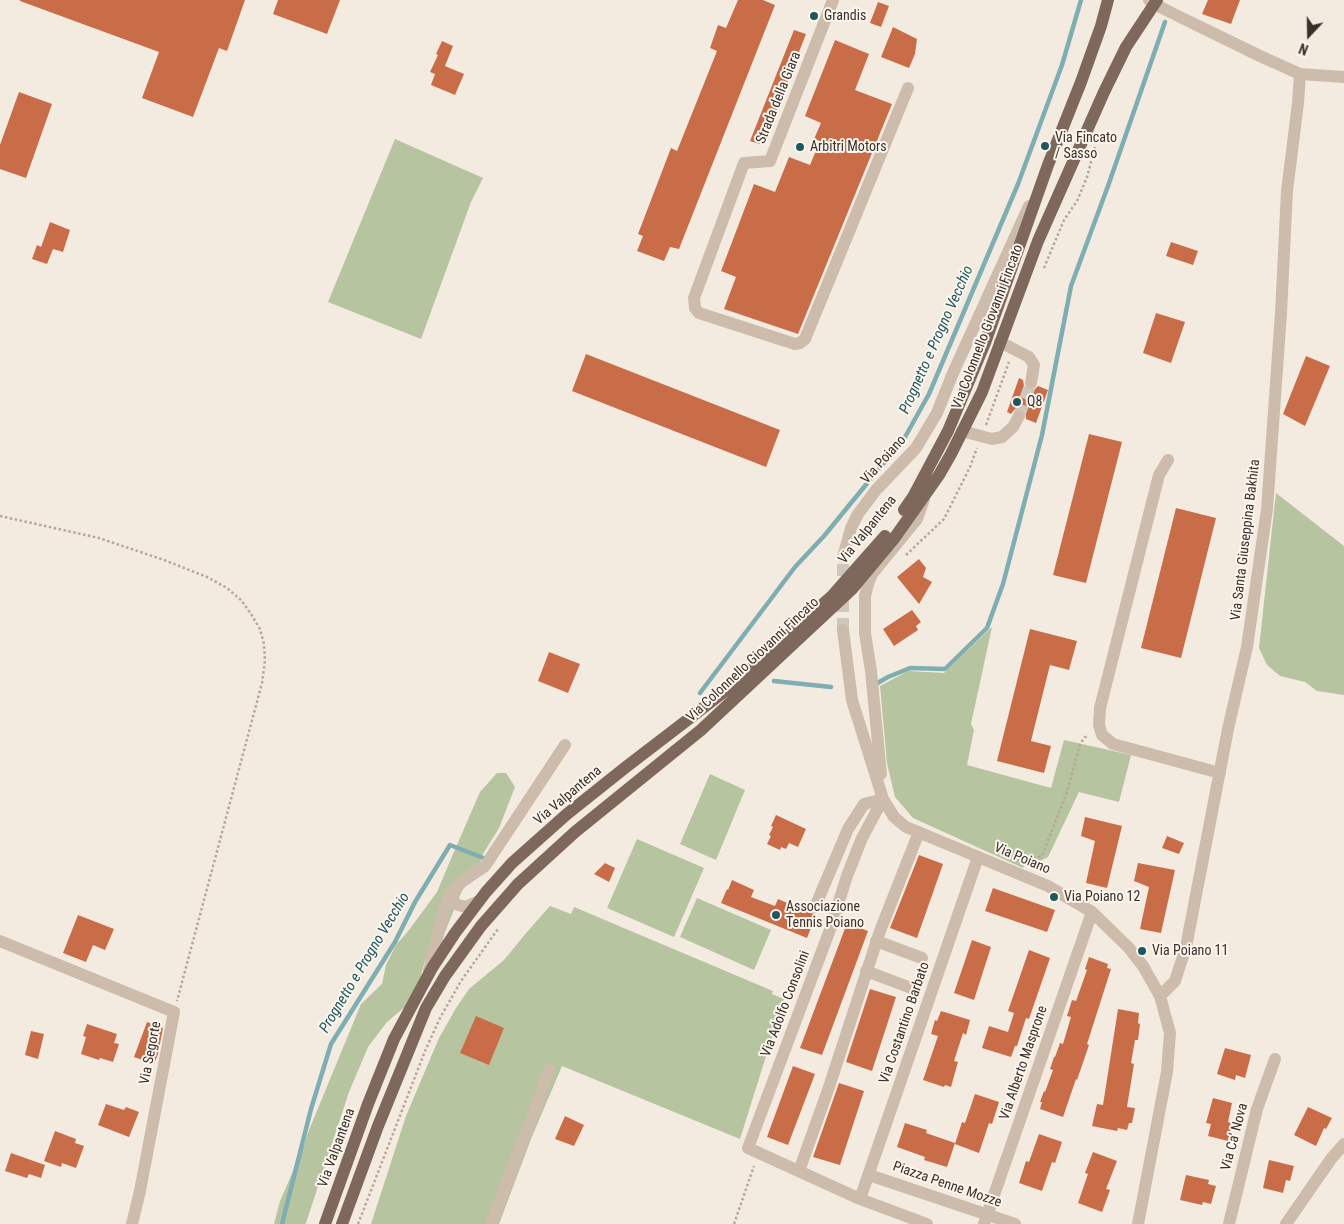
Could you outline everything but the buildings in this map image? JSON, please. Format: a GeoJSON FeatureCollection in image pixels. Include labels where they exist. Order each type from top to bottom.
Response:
{"type":"FeatureCollection","features":[{"type":"Feature","properties":{"kind":"main road","name":"Via Colonnello Giovanni Fincato"},"geometry":{"type":"LineString","coordinates":[[930,465],[948,431],[985,343],[1048,165],[1093,50],[1108,0]]}},
{"type":"Feature","properties":{"kind":"main road","name":"Via Colonnello Giovanni Fincato"},"geometry":{"type":"LineString","coordinates":[[342,1224],[378,1126],[426,1008],[445,976],[481,926],[518,884],[575,832],[701,730],[853,588],[892,540],[948,461],[982,392],[1038,241],[1104,92],[1126,47],[1153,1]]}},
{"type":"Feature","properties":{"kind":"main road","name":"Via Valpantena"},"geometry":{"type":"LineString","coordinates":[[325,1224],[368,1104],[394,1039],[428,974],[479,901],[512,863],[567,814],[729,688],[832,596],[884,538],[913,497],[930,465]]}},
{"type":"Feature","properties":{"kind":"street","name":"Strada della Giara"},"geometry":{"type":"LineString","coordinates":[[833,0],[770,160],[744,163],[694,298],[695,308],[700,313],[795,344],[805,339],[908,88]]}},
{"type":"Feature","properties":{"kind":"street"},"geometry":{"type":"LineString","coordinates":[[1153,1],[1260,56],[1300,74],[1344,77]]}},
{"type":"Feature","properties":{"kind":"street","name":"Via Santa Giuseppina Bakhita"},"geometry":{"type":"LineString","coordinates":[[1160,996],[1176,981],[1186,948],[1228,729],[1247,647],[1267,509],[1281,313],[1287,191],[1300,74]]}},
{"type":"Feature","properties":{"kind":"street","name":"Via Poiano"},"geometry":{"type":"LineString","coordinates":[[843,557],[851,528],[858,514],[876,490],[916,448],[937,413],[953,373],[1048,165]]}},
{"type":"Feature","properties":{"kind":"street"},"geometry":{"type":"LineString","coordinates":[[1000,342],[1029,357],[1034,365],[1032,383]]}},
{"type":"Feature","properties":{"kind":"street"},"geometry":{"type":"LineString","coordinates":[[962,431],[992,439],[1002,437],[1013,427],[1019,416]]}},
{"type":"Feature","properties":{"kind":"street"},"geometry":{"type":"LineString","coordinates":[[1168,460],[1159,476],[1100,708],[1099,725],[1102,735],[1113,744],[1220,773]]}},
{"type":"Feature","properties":{"kind":"street","name":"Via Poiano"},"geometry":{"type":"LineString","coordinates":[[884,799],[865,633],[865,596],[872,574],[917,519],[925,495]]}},
{"type":"Feature","properties":{"kind":"street","name":"Via Poiano"},"geometry":{"type":"LineString","coordinates":[[843,630],[852,700],[884,799],[894,817],[906,827],[1048,886],[1092,912],[1130,948],[1160,996],[1170,1033],[1167,1072],[1138,1224]]}},
{"type":"Feature","properties":{"kind":"street"},"geometry":{"type":"LineString","coordinates":[[428,974],[445,907],[453,890],[485,866],[565,745]]}},
{"type":"Feature","properties":{"kind":"street"},"geometry":{"type":"LineString","coordinates":[[815,907],[848,830],[864,804],[884,799]]}},
{"type":"Feature","properties":{"kind":"street","name":"Via Adolfo Consolini"},"geometry":{"type":"LineString","coordinates":[[759,1152],[748,1148],[831,927],[847,876],[862,838],[884,799]]}},
{"type":"Feature","properties":{"kind":"street"},"geometry":{"type":"LineString","coordinates":[[799,1171],[828,1090],[876,941],[919,832]]}},
{"type":"Feature","properties":{"kind":"street","name":"Via Costantino Barbato"},"geometry":{"type":"LineString","coordinates":[[860,1199],[978,857]]}},
{"type":"Feature","properties":{"kind":"street"},"geometry":{"type":"LineString","coordinates":[[452,893],[454,902],[458,905],[466,907],[479,901]]}},
{"type":"Feature","properties":{"kind":"street","name":"Via Alberto Masprone"},"geometry":{"type":"LineString","coordinates":[[986,1219],[1092,912]]}},
{"type":"Feature","properties":{"kind":"street","name":"Via Segorte"},"geometry":{"type":"LineString","coordinates":[[0,941],[174,1012],[142,1182],[132,1224]]}},
{"type":"Feature","properties":{"kind":"street"},"geometry":{"type":"LineString","coordinates":[[876,941],[922,958]]}},
{"type":"Feature","properties":{"kind":"street"},"geometry":{"type":"LineString","coordinates":[[866,971],[911,988]]}},
{"type":"Feature","properties":{"kind":"street","name":"Via Ca' Nova"},"geometry":{"type":"LineString","coordinates":[[1229,1224],[1257,1109],[1275,1059]]}},
{"type":"Feature","properties":{"kind":"street"},"geometry":{"type":"LineString","coordinates":[[491,1224],[550,1069]]}},
{"type":"Feature","properties":{"kind":"street"},"geometry":{"type":"LineString","coordinates":[[1286,1224],[1326,1166],[1344,1144]]}},
{"type":"Feature","properties":{"kind":"street"},"geometry":{"type":"LineString","coordinates":[[759,1152],[860,1199],[926,1224]]}},
{"type":"Feature","properties":{"kind":"street","name":"Piazza Penne Mozze"},"geometry":{"type":"LineString","coordinates":[[869,1175],[986,1219],[1015,1224]]}},
{"type":"Feature","properties":{"kind":"path"},"geometry":{"type":"LineString","coordinates":[[1043,270],[1064,220],[1076,201],[1087,177],[1096,145]]}},
{"type":"Feature","properties":{"kind":"path"},"geometry":{"type":"LineString","coordinates":[[903,558],[944,519],[970,467],[1014,348]]}},
{"type":"Feature","properties":{"kind":"path"},"geometry":{"type":"LineString","coordinates":[[0,516],[99,538],[208,577],[227,588],[241,600],[260,629],[264,644],[265,660],[262,683],[174,1012]]}},
{"type":"Feature","properties":{"kind":"path"},"geometry":{"type":"LineString","coordinates":[[1012,871],[1018,856],[1032,859],[1042,856],[1067,792],[1080,744],[1085,737],[1102,735]]}},
{"type":"Feature","properties":{"kind":"path"},"geometry":{"type":"LineString","coordinates":[[358,1224],[440,1018],[461,981],[500,926]]}},
{"type":"Feature","properties":{"kind":"path"},"geometry":{"type":"LineString","coordinates":[[734,1224],[759,1152]]}},
{"type":"Feature","properties":{"kind":"green space"},"geometry":{"type":"Polygon","coordinates":[[[395,139],[483,178],[471,202],[421,339],[328,302],[395,139]]]}},
{"type":"Feature","properties":{"kind":"green space"},"geometry":{"type":"Polygon","coordinates":[[[1276,493],[1344,546],[1344,695],[1317,691],[1305,682],[1280,676],[1267,665],[1259,648],[1276,493]]]}},
{"type":"Feature","properties":{"kind":"green space"},"geometry":{"type":"Polygon","coordinates":[[[992,627],[971,724],[974,730],[967,765],[1051,788],[1064,740],[1131,755],[1119,802],[1079,792],[1048,857],[1040,861],[1025,863],[1023,868],[913,818],[895,797],[887,763],[880,686],[908,671],[944,673],[992,627]]]}},
{"type":"Feature","properties":{"kind":"green space"},"geometry":{"type":"Polygon","coordinates":[[[497,773],[506,773],[515,787],[499,828],[483,854],[474,879],[464,887],[441,942],[431,949],[425,961],[412,1001],[387,1022],[368,1047],[349,1092],[306,1223],[274,1224],[280,1201],[361,1004],[382,984],[386,965],[396,945],[437,892],[480,792],[497,773]]]}},
{"type":"Feature","properties":{"kind":"green space"},"geometry":{"type":"Polygon","coordinates":[[[710,774],[745,790],[716,860],[680,844],[710,774]]]}},
{"type":"Feature","properties":{"kind":"green space"},"geometry":{"type":"Polygon","coordinates":[[[637,839],[704,868],[674,937],[607,908],[637,839]]]}},
{"type":"Feature","properties":{"kind":"green space"},"geometry":{"type":"Polygon","coordinates":[[[697,898],[771,930],[754,970],[680,937],[697,898]]]}},
{"type":"Feature","properties":{"kind":"green space"},"geometry":{"type":"Polygon","coordinates":[[[550,906],[571,914],[574,907],[773,991],[772,994],[784,999],[740,1139],[562,1066],[531,1139],[499,1224],[371,1224],[406,1116],[439,1038],[469,989],[504,960],[550,906]]]}},
{"type":"Feature","properties":{"kind":"waterway","name":"Prognetto e Progno Vecchio"},"geometry":{"type":"LineString","coordinates":[[700,693],[795,567],[824,536],[905,437],[929,394],[1018,184],[1062,65],[1081,0]]}},
{"type":"Feature","properties":{"kind":"waterway","name":"Prognetto e Progno Vecchio"},"geometry":{"type":"LineString","coordinates":[[874,685],[910,668],[945,669],[987,628],[1003,584],[1042,435],[1071,286],[1165,22]]}},
{"type":"Feature","properties":{"kind":"waterway","name":"Prognetto e Progno Vecchio"},"geometry":{"type":"LineString","coordinates":[[774,681],[831,687]]}},
{"type":"Feature","properties":{"kind":"waterway","name":"Prognetto e Progno Vecchio"},"geometry":{"type":"LineString","coordinates":[[282,1224],[311,1109],[331,1044],[395,942],[415,902],[450,845],[486,859]]}},
{"type":"Feature","properties":{"kind":"tunnel"},"geometry":{"type":"LineString","coordinates":[[1019,416],[1031,383]]}},
{"type":"Feature","properties":{"kind":"tunnel"},"geometry":{"type":"LineString","coordinates":[[843,557],[843,630]]}},
{"type":"Feature","properties":{"kind":"place","name":"Grandis"},"geometry":{"type":"Point","coordinates":[814,16]}},
{"type":"Feature","properties":{"kind":"place","name":"Via Fincato / Sasso"},"geometry":{"type":"Point","coordinates":[1045,146]}},
{"type":"Feature","properties":{"kind":"place","name":"Arbitri Motors"},"geometry":{"type":"Point","coordinates":[800,147]}},
{"type":"Feature","properties":{"kind":"place","name":"Q8"},"geometry":{"type":"Point","coordinates":[1017,402]}},
{"type":"Feature","properties":{"kind":"place","name":"Via Poiano 12"},"geometry":{"type":"Point","coordinates":[1054,897]}},
{"type":"Feature","properties":{"kind":"place","name":"Associazione Tennis Poiano"},"geometry":{"type":"Point","coordinates":[776,915]}},
{"type":"Feature","properties":{"kind":"place","name":"Via Poiano 11"},"geometry":{"type":"Point","coordinates":[1142,951]}}]}
